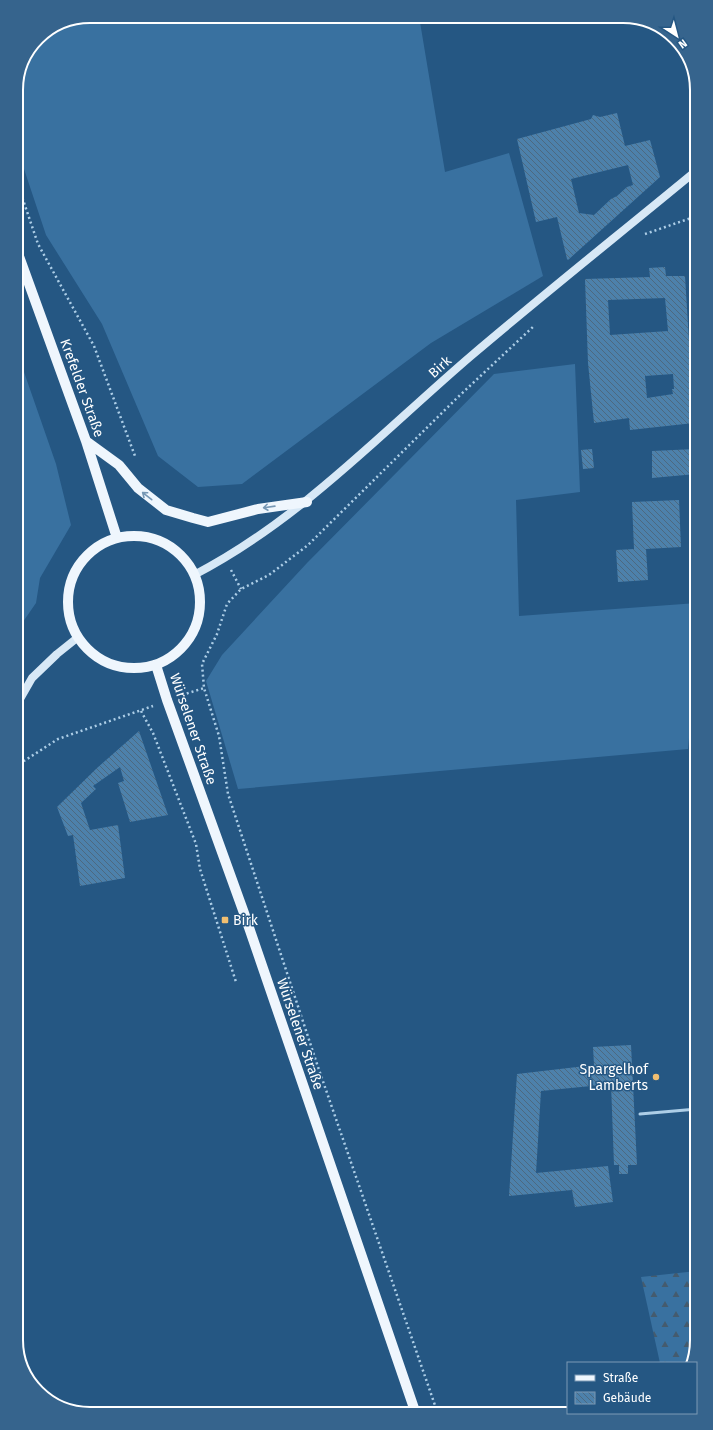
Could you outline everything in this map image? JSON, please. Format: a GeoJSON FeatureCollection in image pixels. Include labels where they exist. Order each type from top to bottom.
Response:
{"type":"FeatureCollection","features":[{"type":"Feature","properties":{"kind":"main road","name":"Birk"},"geometry":{"type":"LineString","coordinates":[[194,576],[225,560],[267,532],[307,502],[471,356],[690,176]]}},
{"type":"Feature","properties":{"kind":"main road","name":"Krefelder Straße"},"geometry":{"type":"LineString","coordinates":[[23,267],[86,441],[117,538]]}},
{"type":"Feature","properties":{"kind":"main road"},"geometry":{"type":"LineString","coordinates":[[86,441],[118,465],[138,488],[166,510],[192,518],[208,522],[258,509],[307,502]]}},
{"type":"Feature","properties":{"kind":"main road"},"geometry":{"type":"LineString","coordinates":[[141,537],[154,539],[171,547],[185,560],[194,576],[200,596],[198,618],[190,638],[175,654],[156,665],[139,668],[121,667],[104,662],[89,652],[78,638],[70,619],[69,612],[68,598],[72,578],[82,560],[98,547],[117,538],[141,537]]}},
{"type":"Feature","properties":{"kind":"main road"},"geometry":{"type":"LineString","coordinates":[[23,694],[32,678],[56,654],[78,638]]}},
{"type":"Feature","properties":{"kind":"main road","name":"Würselener Straße"},"geometry":{"type":"LineString","coordinates":[[156,665],[167,700],[249,928],[414,1407]]}},
{"type":"Feature","properties":{"kind":"lane"},"geometry":{"type":"LineString","coordinates":[[640,1114],[690,1110]]}},
{"type":"Feature","properties":{"kind":"path"},"geometry":{"type":"LineString","coordinates":[[23,200],[38,244],[94,346],[133,454],[138,460]]}},
{"type":"Feature","properties":{"kind":"path"},"geometry":{"type":"LineString","coordinates":[[638,236],[690,218]]}},
{"type":"Feature","properties":{"kind":"path"},"geometry":{"type":"LineString","coordinates":[[436,1407],[317,1064],[228,794],[219,736],[204,688],[202,664],[217,634],[227,604],[241,589],[268,575],[308,545],[458,397],[538,322]]}},
{"type":"Feature","properties":{"kind":"path"},"geometry":{"type":"LineString","coordinates":[[225,560],[241,589]]}},
{"type":"Feature","properties":{"kind":"path"},"geometry":{"type":"LineString","coordinates":[[23,763],[24,761],[58,738],[204,688]]}},
{"type":"Feature","properties":{"kind":"path"},"geometry":{"type":"LineString","coordinates":[[141,710],[153,733],[196,844],[200,870],[236,982]]}},
{"type":"Feature","properties":{"kind":"green space"},"geometry":{"type":"Polygon","coordinates":[[[90,23],[420,23],[445,172],[509,153],[543,276],[431,343],[242,484],[198,487],[158,456],[102,324],[46,235],[23,166],[23,85],[25,72],[30,60],[37,49],[56,32],[77,24],[90,23]]]}},
{"type":"Feature","properties":{"kind":"green space"},"geometry":{"type":"Polygon","coordinates":[[[575,364],[580,492],[516,500],[519,616],[690,604],[690,728],[688,749],[238,789],[206,681],[222,655],[307,563],[494,374],[575,364]]]}},
{"type":"Feature","properties":{"kind":"green space"},"geometry":{"type":"Polygon","coordinates":[[[23,369],[56,464],[71,525],[40,578],[36,603],[23,622],[23,369]]]}},
{"type":"Feature","properties":{"kind":"green space"},"geometry":{"type":"Polygon","coordinates":[[[690,1272],[690,1340],[689,1353],[686,1362],[660,1362],[641,1277],[690,1272]]]}},
{"type":"Feature","properties":{"kind":"building"},"geometry":{"type":"Polygon","coordinates":[[[617,113],[625,146],[650,140],[660,177],[568,260],[557,217],[536,222],[517,139],[591,119],[593,115],[600,117],[617,113]],[[628,165],[571,179],[579,213],[594,215],[611,199],[627,187],[633,185],[628,165]]]}},
{"type":"Feature","properties":{"kind":"building"},"geometry":{"type":"Polygon","coordinates":[[[665,267],[666,276],[685,276],[690,358],[690,423],[630,430],[629,418],[594,423],[588,363],[585,279],[650,277],[649,268],[665,267]],[[665,298],[608,300],[610,335],[668,331],[665,298]],[[673,374],[645,376],[647,398],[673,394],[672,389],[674,389],[673,374]]]}},
{"type":"Feature","properties":{"kind":"building"},"geometry":{"type":"Polygon","coordinates":[[[592,449],[594,468],[583,469],[581,450],[592,449]]]}},
{"type":"Feature","properties":{"kind":"building"},"geometry":{"type":"Polygon","coordinates":[[[690,449],[690,475],[652,478],[652,451],[690,449]]]}},
{"type":"Feature","properties":{"kind":"building"},"geometry":{"type":"Polygon","coordinates":[[[679,500],[681,547],[646,549],[648,580],[618,582],[616,550],[634,549],[632,502],[679,500]]]}},
{"type":"Feature","properties":{"kind":"building"},"geometry":{"type":"Polygon","coordinates":[[[139,731],[168,815],[130,822],[118,783],[124,781],[120,767],[93,786],[96,789],[81,803],[90,830],[118,825],[125,878],[80,886],[73,835],[68,836],[57,807],[97,768],[139,731]]]}},
{"type":"Feature","properties":{"kind":"building"},"geometry":{"type":"Polygon","coordinates":[[[631,1045],[637,1165],[628,1165],[628,1174],[619,1174],[619,1165],[614,1165],[611,1084],[541,1091],[536,1173],[608,1166],[613,1202],[575,1207],[572,1190],[509,1196],[517,1074],[594,1065],[593,1047],[631,1045]]]}},
{"type":"Feature","properties":{"kind":"place","name":"Birk"},"geometry":{"type":"Point","coordinates":[225,920]}},
{"type":"Feature","properties":{"kind":"place","name":"Spargelhof Lamberts"},"geometry":{"type":"Point","coordinates":[656,1077]}}]}
